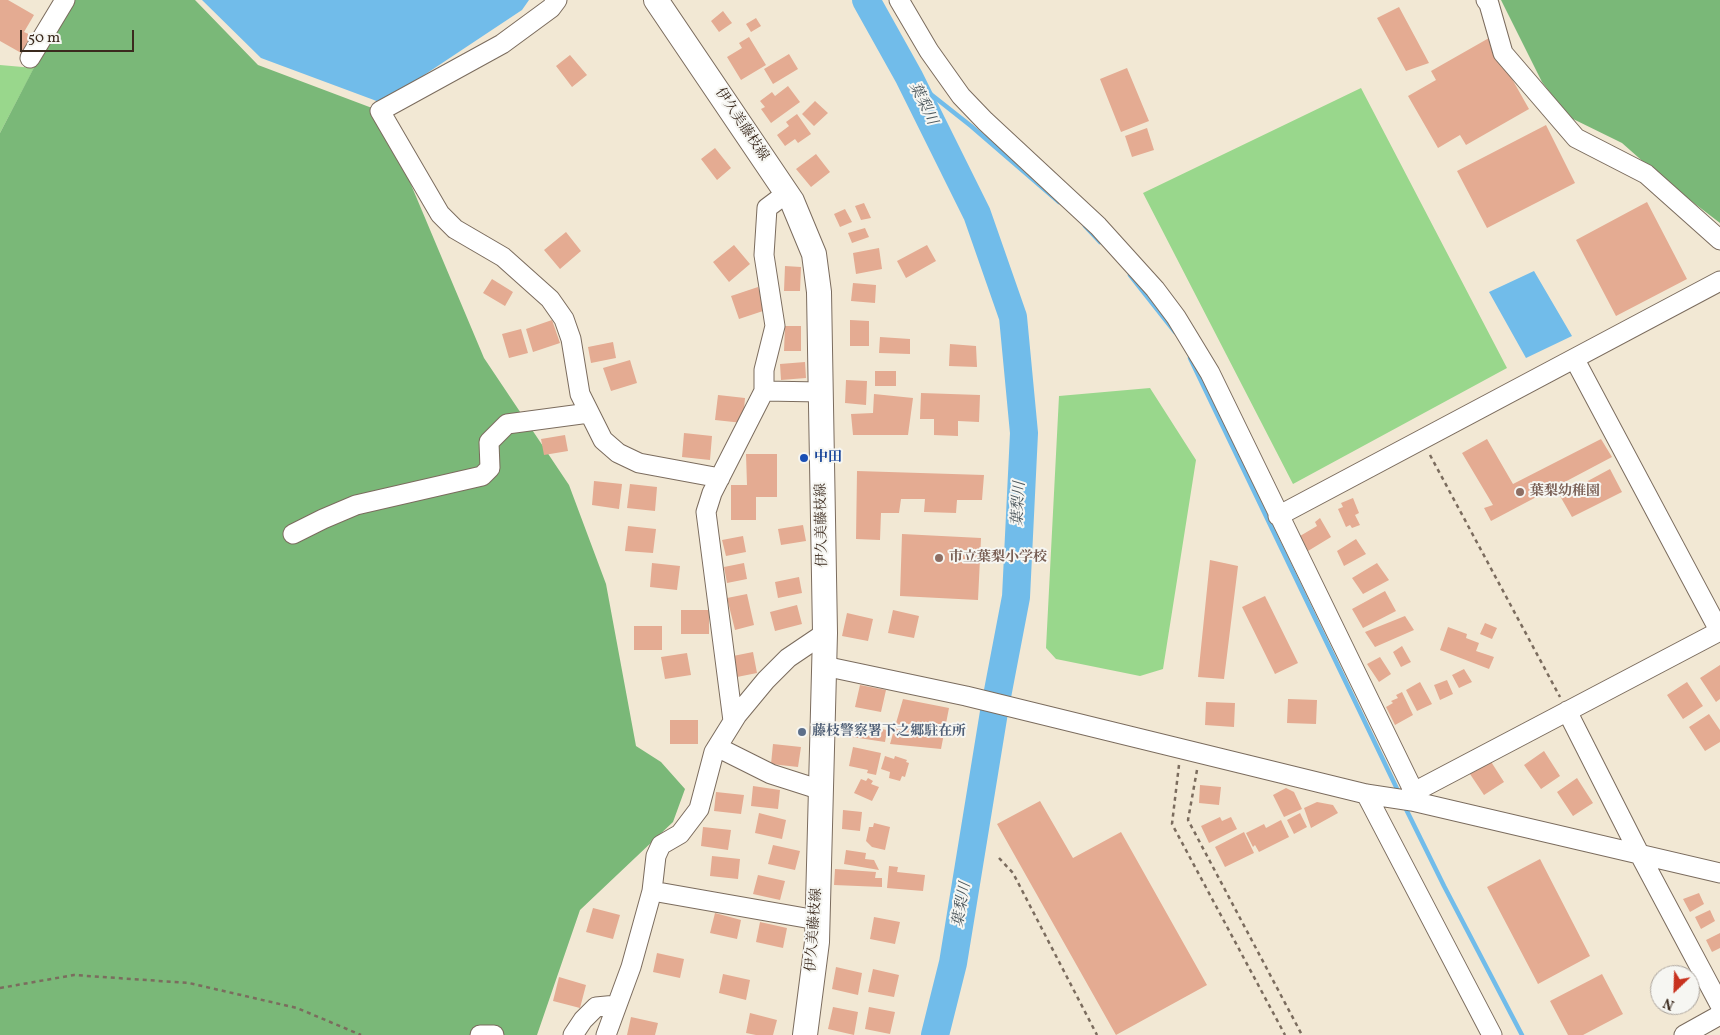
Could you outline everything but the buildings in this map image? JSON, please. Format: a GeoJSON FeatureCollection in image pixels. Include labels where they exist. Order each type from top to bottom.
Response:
{"type":"FeatureCollection","features":[{"type":"Feature","properties":{"kind":"main road","name":"伊久美藤枝線"},"geometry":{"type":"LineString","coordinates":[[656,0],[792,201],[814,254],[819,292],[824,666],[816,942],[805,1035]]}},
{"type":"Feature","properties":{"kind":"street"},"geometry":{"type":"LineString","coordinates":[[30,58],[65,0]]}},
{"type":"Feature","properties":{"kind":"street"},"geometry":{"type":"LineString","coordinates":[[557,0],[551,8],[502,44],[380,110],[440,214],[455,229],[502,257],[550,299],[564,319],[571,339],[580,394],[603,440],[618,453],[639,463],[720,478]]}},
{"type":"Feature","properties":{"kind":"street"},"geometry":{"type":"LineString","coordinates":[[898,0],[929,51],[961,96],[985,121],[1098,226],[1154,289],[1176,317],[1210,373],[1413,797]]}},
{"type":"Feature","properties":{"kind":"street"},"geometry":{"type":"LineString","coordinates":[[1486,0],[1489,4],[1503,53],[1576,138],[1646,174],[1720,240]]}},
{"type":"Feature","properties":{"kind":"street"},"geometry":{"type":"LineString","coordinates":[[733,721],[706,512],[720,478],[764,391],[764,370],[775,326],[764,255],[767,208],[786,193]]}},
{"type":"Feature","properties":{"kind":"street"},"geometry":{"type":"LineString","coordinates":[[1278,516],[1720,282]]}},
{"type":"Feature","properties":{"kind":"street"},"geometry":{"type":"LineString","coordinates":[[1413,797],[1567,711],[1720,632],[1575,360]]}},
{"type":"Feature","properties":{"kind":"street"},"geometry":{"type":"LineString","coordinates":[[764,391],[821,392]]}},
{"type":"Feature","properties":{"kind":"street"},"geometry":{"type":"LineString","coordinates":[[293,534],[356,505],[482,476],[490,468],[489,442],[507,424],[589,413]]}},
{"type":"Feature","properties":{"kind":"street"},"geometry":{"type":"LineString","coordinates":[[606,1035],[632,967],[652,891],[656,856],[661,845],[680,834],[699,809],[714,752],[733,721],[766,680],[788,658],[824,632]]}},
{"type":"Feature","properties":{"kind":"street"},"geometry":{"type":"LineString","coordinates":[[824,666],[966,696],[1366,794],[1413,797],[1720,873]]}},
{"type":"Feature","properties":{"kind":"street"},"geometry":{"type":"LineString","coordinates":[[1567,711],[1720,1006]]}},
{"type":"Feature","properties":{"kind":"street"},"geometry":{"type":"LineString","coordinates":[[718,747],[771,774],[821,790]]}},
{"type":"Feature","properties":{"kind":"street"},"geometry":{"type":"LineString","coordinates":[[1366,794],[1492,1035]]}},
{"type":"Feature","properties":{"kind":"street"},"geometry":{"type":"LineString","coordinates":[[652,891],[817,920]]}},
{"type":"Feature","properties":{"kind":"street"},"geometry":{"type":"LineString","coordinates":[[573,1035],[582,1020],[596,1007],[617,1005]]}},
{"type":"Feature","properties":{"kind":"street"},"geometry":{"type":"LineString","coordinates":[[1684,1035],[1720,1016]]}},
{"type":"Feature","properties":{"kind":"street"},"geometry":{"type":"LineString","coordinates":[[480,1035],[494,1035]]}},
{"type":"Feature","properties":{"kind":"path"},"geometry":{"type":"LineString","coordinates":[[1422,440],[1567,711]]}},
{"type":"Feature","properties":{"kind":"path"},"geometry":{"type":"LineString","coordinates":[[1181,749],[1172,824],[1285,1035]]}},
{"type":"Feature","properties":{"kind":"path"},"geometry":{"type":"LineString","coordinates":[[1199,753],[1188,820],[1302,1035]]}},
{"type":"Feature","properties":{"kind":"path"},"geometry":{"type":"LineString","coordinates":[[999,858],[1013,873],[1097,1035]]}},
{"type":"Feature","properties":{"kind":"path"},"geometry":{"type":"LineString","coordinates":[[0,988],[74,976],[189,983],[297,1008],[361,1035]]}},
{"type":"Feature","properties":{"kind":"green space"},"geometry":{"type":"Polygon","coordinates":[[[69,0],[195,0],[258,65],[380,111],[484,358],[569,485],[606,584],[636,746],[661,762],[685,789],[673,822],[580,910],[537,1035],[0,1035],[0,133],[69,0]]]}},
{"type":"Feature","properties":{"kind":"green space"},"geometry":{"type":"Polygon","coordinates":[[[1501,0],[1720,0],[1720,223],[1664,180],[1622,143],[1569,117],[1542,82],[1501,0]]]}},
{"type":"Feature","properties":{"kind":"green space"},"geometry":{"type":"Polygon","coordinates":[[[0,65],[34,68],[0,133],[0,65]]]}},
{"type":"Feature","properties":{"kind":"green space"},"geometry":{"type":"Polygon","coordinates":[[[1361,88],[1507,368],[1293,484],[1143,193],[1361,88]]]}},
{"type":"Feature","properties":{"kind":"green space"},"geometry":{"type":"Polygon","coordinates":[[[1150,388],[1196,460],[1163,669],[1140,676],[1056,659],[1046,648],[1059,396],[1150,388]]]}},
{"type":"Feature","properties":{"kind":"water"},"geometry":{"type":"Polygon","coordinates":[[[202,0],[529,0],[522,10],[382,103],[261,58],[202,0]]]}},
{"type":"Feature","properties":{"kind":"water"},"geometry":{"type":"Polygon","coordinates":[[[1534,271],[1572,336],[1526,358],[1489,292],[1534,271]]]}},
{"type":"Feature","properties":{"kind":"waterway","name":"葉梨川"},"geometry":{"type":"LineString","coordinates":[[866,0],[909,77],[977,214],[1013,317],[1024,433],[1016,597],[994,712],[953,963],[935,1035]]}},
{"type":"Feature","properties":{"kind":"waterway"},"geometry":{"type":"LineString","coordinates":[[909,77],[971,126],[1059,202]]}},
{"type":"Feature","properties":{"kind":"waterway"},"geometry":{"type":"LineString","coordinates":[[1085,226],[1100,242]]}},
{"type":"Feature","properties":{"kind":"waterway"},"geometry":{"type":"LineString","coordinates":[[1130,275],[1175,332]]}},
{"type":"Feature","properties":{"kind":"waterway"},"geometry":{"type":"LineString","coordinates":[[1190,358],[1399,793]]}},
{"type":"Feature","properties":{"kind":"waterway"},"geometry":{"type":"LineString","coordinates":[[1404,805],[1522,1035]]}},
{"type":"Feature","properties":{"kind":"place","name":"中田"},"geometry":{"type":"Point","coordinates":[804,458]}},
{"type":"Feature","properties":{"kind":"place","name":"葉梨幼稚園"},"geometry":{"type":"Point","coordinates":[1520,492]}},
{"type":"Feature","properties":{"kind":"place","name":"市立葉梨小学校"},"geometry":{"type":"Point","coordinates":[939,558]}},
{"type":"Feature","properties":{"kind":"place","name":"藤枝警察署下之郷駐在所"},"geometry":{"type":"Point","coordinates":[802,732]}}]}
